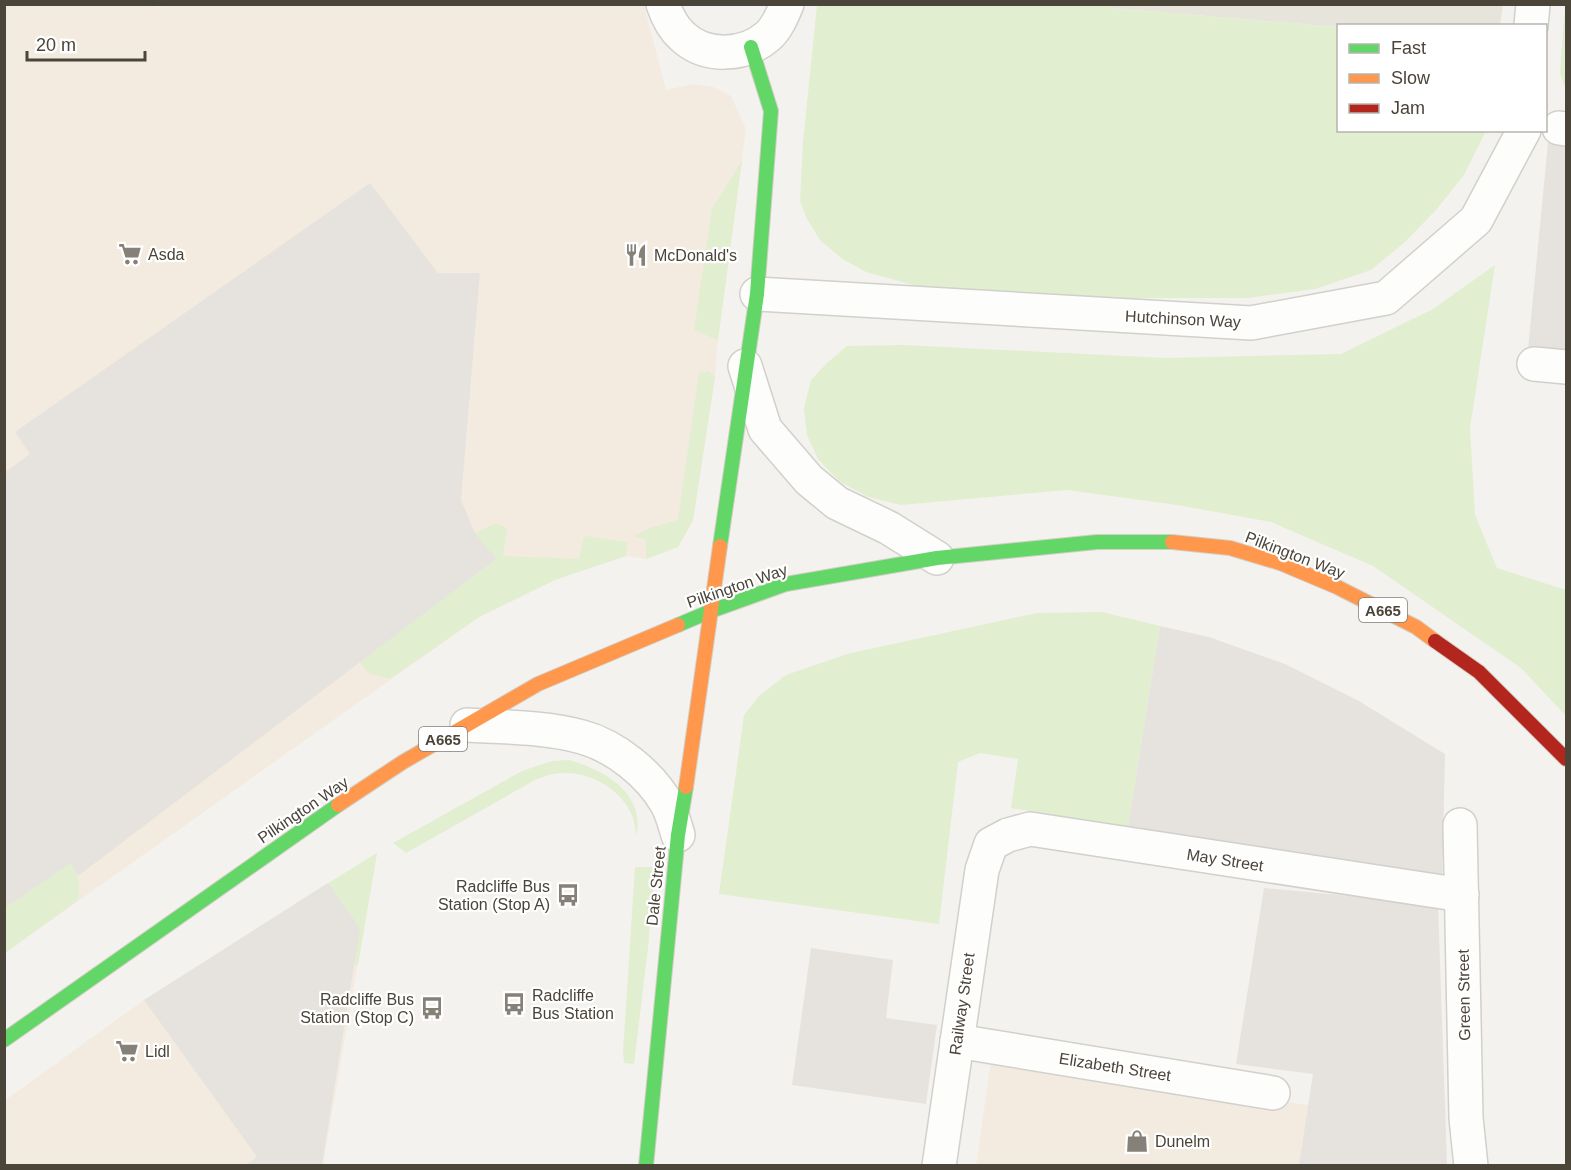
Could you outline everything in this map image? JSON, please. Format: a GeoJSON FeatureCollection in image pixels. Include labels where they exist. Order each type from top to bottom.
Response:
{"type":"FeatureCollection","features":[{"type":"Feature","properties":{"kind":"main road","name":"Dale Street"},"geometry":{"type":"LineString","coordinates":[[646,1166],[678,835],[757,294],[771,111],[751,47]]}},
{"type":"Feature","properties":{"kind":"main road","name":"Pilkington Way"},"geometry":{"type":"LineString","coordinates":[[4,1040],[195,904],[403,762],[538,684],[711,610],[786,584],[937,558],[1097,542],[1158,541],[1230,548],[1280,563],[1337,587],[1416,627],[1479,672],[1566,759]]}},
{"type":"Feature","properties":{"kind":"street"},"geometry":{"type":"LineString","coordinates":[[663,4],[671,24],[683,37],[698,47],[716,52],[734,52],[751,47],[768,36],[780,21],[787,4]]}},
{"type":"Feature","properties":{"kind":"street"},"geometry":{"type":"LineString","coordinates":[[1531,24],[1533,4]]}},
{"type":"Feature","properties":{"kind":"street","name":"Hutchinson Way"},"geometry":{"type":"LineString","coordinates":[[757,294],[1251,322],[1386,298],[1476,220],[1523,132]]}},
{"type":"Feature","properties":{"kind":"street"},"geometry":{"type":"LineString","coordinates":[[1534,364],[1566,367]]}},
{"type":"Feature","properties":{"kind":"street"},"geometry":{"type":"LineString","coordinates":[[745,366],[765,429],[809,480],[837,503],[889,528],[937,558]]}},
{"type":"Feature","properties":{"kind":"street"},"geometry":{"type":"LineString","coordinates":[[467,725],[531,729],[582,737],[614,751],[640,772],[667,804],[678,835]]}},
{"type":"Feature","properties":{"kind":"street","name":"Green Street"},"geometry":{"type":"LineString","coordinates":[[1460,825],[1466,1118],[1471,1166]]}},
{"type":"Feature","properties":{"kind":"street","name":"May Street"},"geometry":{"type":"LineString","coordinates":[[991,844],[1008,835],[1030,829],[1462,895]]}},
{"type":"Feature","properties":{"kind":"street","name":"Railway Street"},"geometry":{"type":"LineString","coordinates":[[939,1166],[982,870],[991,844]]}},
{"type":"Feature","properties":{"kind":"street","name":"Elizabeth Street"},"geometry":{"type":"LineString","coordinates":[[957,1041],[1273,1092]]}},
{"type":"Feature","properties":{"kind":"shaded area"},"geometry":{"type":"Polygon","coordinates":[[[146,4],[160,7],[165,4],[644,5],[666,90],[692,84],[713,87],[731,96],[746,129],[715,377],[693,520],[678,547],[646,559],[626,556],[555,579],[479,617],[5,953],[5,5],[146,4]]]}},
{"type":"Feature","properties":{"kind":"shaded area"},"geometry":{"type":"Polygon","coordinates":[[[1104,5],[1503,5],[1500,24],[1337,24],[1337,27],[1111,8],[1104,5]]]}},
{"type":"Feature","properties":{"kind":"shaded area"},"geometry":{"type":"Polygon","coordinates":[[[1548,142],[1566,143],[1566,354],[1528,350],[1548,142]]]}},
{"type":"Feature","properties":{"kind":"shaded area"},"geometry":{"type":"Polygon","coordinates":[[[370,183],[438,273],[480,273],[461,500],[475,533],[496,559],[78,876],[71,863],[5,908],[5,472],[30,454],[15,432],[370,183]]]}},
{"type":"Feature","properties":{"kind":"shaded area"},"geometry":{"type":"Polygon","coordinates":[[[1160,626],[1209,637],[1285,664],[1359,701],[1445,754],[1442,882],[1128,827],[1160,626]]]}},
{"type":"Feature","properties":{"kind":"shaded area"},"geometry":{"type":"Polygon","coordinates":[[[377,853],[323,1165],[5,1165],[4,1101],[144,1000],[377,853]]]}},
{"type":"Feature","properties":{"kind":"shaded area"},"geometry":{"type":"Polygon","coordinates":[[[328,883],[360,928],[322,1165],[246,1165],[257,1157],[144,1000],[328,883]]]}},
{"type":"Feature","properties":{"kind":"shaded area"},"geometry":{"type":"Polygon","coordinates":[[[1264,888],[1438,904],[1447,1165],[1299,1165],[1313,1074],[1236,1064],[1264,888]]]}},
{"type":"Feature","properties":{"kind":"shaded area"},"geometry":{"type":"Polygon","coordinates":[[[811,948],[893,960],[886,1018],[937,1025],[926,1104],[792,1085],[811,948]]]}},
{"type":"Feature","properties":{"kind":"shaded area","name":"Dunelm"},"geometry":{"type":"Polygon","coordinates":[[[991,1060],[1321,1107],[1313,1165],[976,1166],[991,1060]]]}},
{"type":"Feature","properties":{"kind":"green space"},"geometry":{"type":"Polygon","coordinates":[[[1104,4],[1111,8],[1337,27],[1337,132],[1486,132],[1464,175],[1436,210],[1405,242],[1371,270],[1315,289],[1247,298],[961,298],[866,272],[841,258],[820,240],[807,219],[800,201],[803,142],[817,5],[1104,4]]]}},
{"type":"Feature","properties":{"kind":"green space"},"geometry":{"type":"Polygon","coordinates":[[[1566,5],[1566,90],[1560,73],[1566,5]]]}},
{"type":"Feature","properties":{"kind":"green space"},"geometry":{"type":"Polygon","coordinates":[[[742,161],[718,340],[694,330],[712,209],[742,161]]]}},
{"type":"Feature","properties":{"kind":"green space"},"geometry":{"type":"Polygon","coordinates":[[[1495,265],[1470,428],[1475,515],[1497,568],[1566,590],[1566,716],[1521,668],[1373,566],[1271,522],[1177,505],[1067,490],[901,505],[868,497],[839,481],[818,459],[807,435],[804,408],[811,380],[847,346],[903,345],[1165,358],[1341,354],[1433,309],[1495,265]]]}},
{"type":"Feature","properties":{"kind":"green space"},"geometry":{"type":"Polygon","coordinates":[[[709,371],[715,377],[693,520],[678,547],[646,559],[646,540],[634,536],[650,528],[678,520],[699,373],[709,371]]]}},
{"type":"Feature","properties":{"kind":"green space"},"geometry":{"type":"Polygon","coordinates":[[[496,523],[507,528],[503,556],[579,559],[584,536],[627,542],[626,556],[555,580],[479,617],[390,679],[368,673],[359,661],[495,560],[475,533],[496,523]]]}},
{"type":"Feature","properties":{"kind":"green space"},"geometry":{"type":"Polygon","coordinates":[[[1102,612],[1160,626],[1128,827],[1011,808],[1018,759],[980,753],[958,762],[939,924],[719,894],[744,715],[759,696],[786,675],[847,654],[1037,613],[1102,612]]]}},
{"type":"Feature","properties":{"kind":"green space"},"geometry":{"type":"Polygon","coordinates":[[[569,760],[601,773],[620,786],[634,805],[637,836],[634,820],[628,807],[611,789],[589,777],[565,773],[551,774],[535,780],[406,853],[393,843],[522,771],[552,761],[569,760]]]}},
{"type":"Feature","properties":{"kind":"green space"},"geometry":{"type":"Polygon","coordinates":[[[377,853],[358,965],[328,961],[296,903],[377,853]]]}},
{"type":"Feature","properties":{"kind":"green space"},"geometry":{"type":"Polygon","coordinates":[[[71,863],[78,880],[78,900],[5,953],[5,908],[71,863]]]}},
{"type":"Feature","properties":{"kind":"green space"},"geometry":{"type":"Polygon","coordinates":[[[635,867],[655,867],[634,1064],[624,1063],[623,1052],[635,867]]]}},
{"type":"Feature","properties":{"kind":"traffic: fast"},"geometry":{"type":"LineString","coordinates":[[720,546],[757,294],[771,111],[751,47]]}},
{"type":"Feature","properties":{"kind":"traffic: fast"},"geometry":{"type":"LineString","coordinates":[[678,625],[786,584],[937,558],[1097,542],[1172,542]]}},
{"type":"Feature","properties":{"kind":"traffic: fast"},"geometry":{"type":"LineString","coordinates":[[646,1166],[678,835],[686,787]]}},
{"type":"Feature","properties":{"kind":"traffic: fast"},"geometry":{"type":"LineString","coordinates":[[4,1040],[338,805]]}},
{"type":"Feature","properties":{"kind":"traffic: slow"},"geometry":{"type":"LineString","coordinates":[[1172,542],[1230,548],[1280,563],[1337,587],[1416,627],[1435,641]]}},
{"type":"Feature","properties":{"kind":"traffic: slow"},"geometry":{"type":"LineString","coordinates":[[686,787],[720,546]]}},
{"type":"Feature","properties":{"kind":"traffic: slow"},"geometry":{"type":"LineString","coordinates":[[338,805],[403,762],[538,684],[678,625]]}},
{"type":"Feature","properties":{"kind":"traffic: jam"},"geometry":{"type":"LineString","coordinates":[[1435,641],[1479,672],[1566,759]]}},
{"type":"Feature","properties":{"kind":"place","name":"Asda"},"geometry":{"type":"Point","coordinates":[130,254]}},
{"type":"Feature","properties":{"kind":"place","name":"McDonald's"},"geometry":{"type":"Point","coordinates":[636,255]}},
{"type":"Feature","properties":{"kind":"place","name":"Radcliffe Bus Station (Stop A)"},"geometry":{"type":"Point","coordinates":[568,895]}},
{"type":"Feature","properties":{"kind":"place","name":"Radcliffe Bus Station"},"geometry":{"type":"Point","coordinates":[514,1004]}},
{"type":"Feature","properties":{"kind":"place","name":"Radcliffe Bus Station (Stop C)"},"geometry":{"type":"Point","coordinates":[432,1008]}},
{"type":"Feature","properties":{"kind":"place","name":"Lidl"},"geometry":{"type":"Point","coordinates":[127,1051]}},
{"type":"Feature","properties":{"kind":"place","name":"Dunelm"},"geometry":{"type":"Point","coordinates":[1137,1141]}}]}
